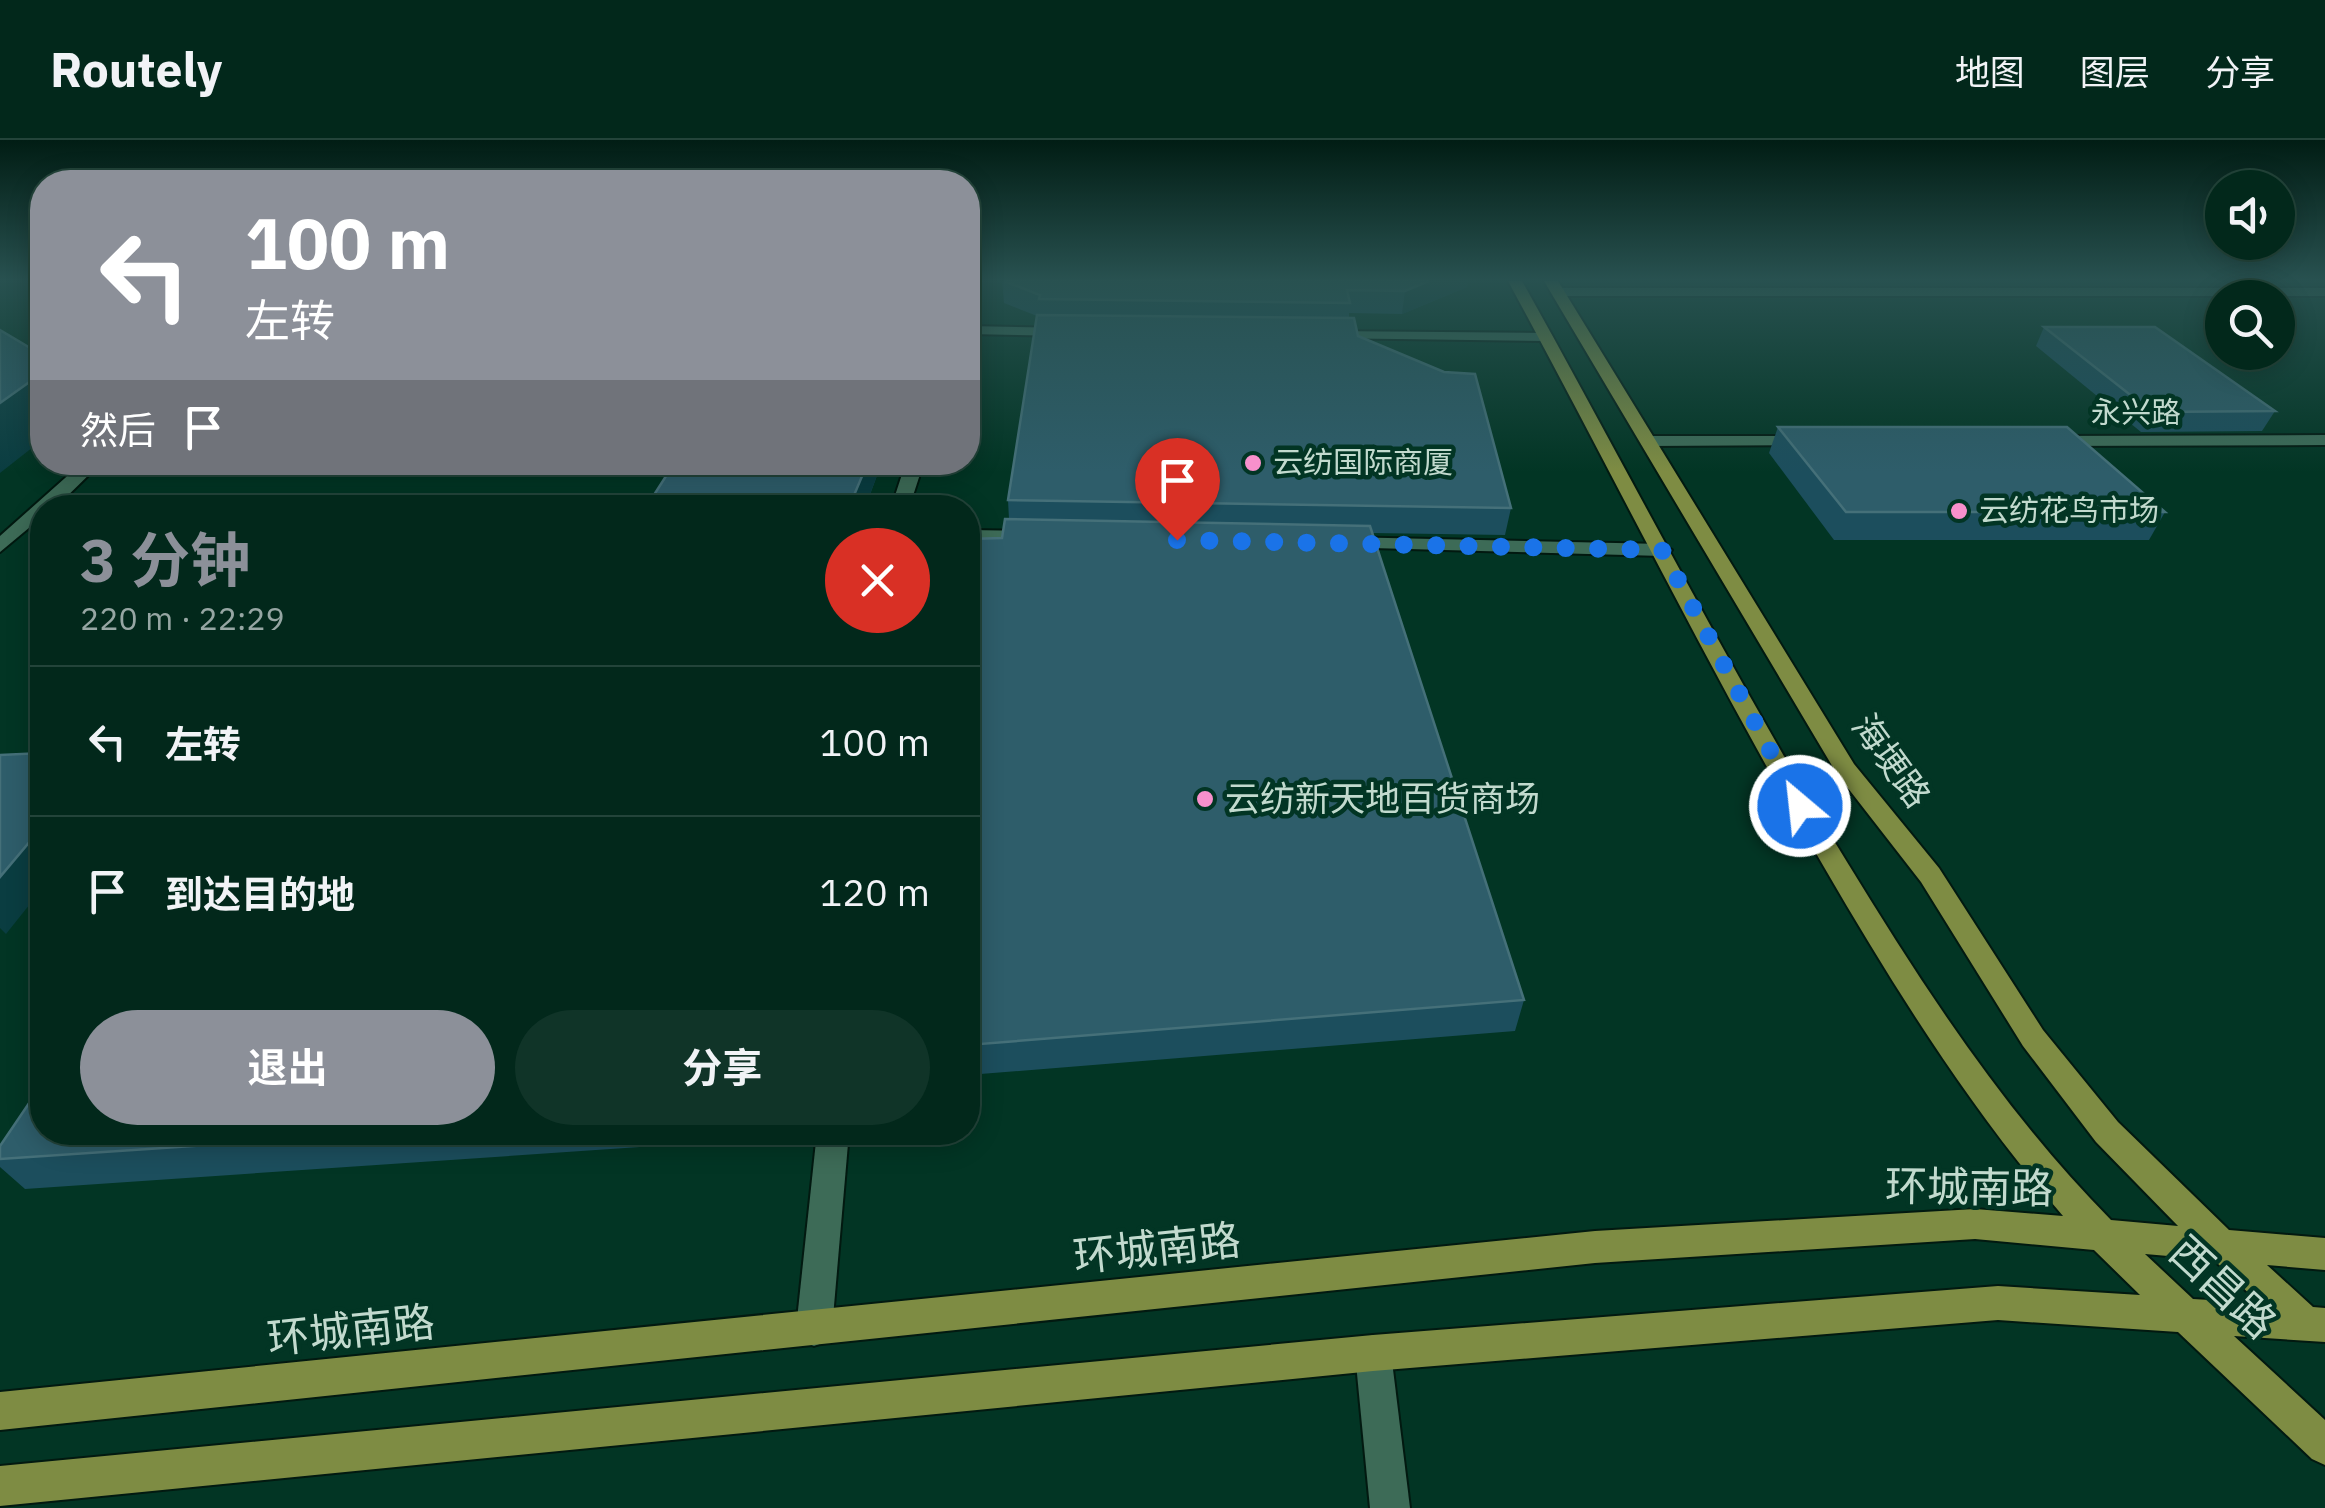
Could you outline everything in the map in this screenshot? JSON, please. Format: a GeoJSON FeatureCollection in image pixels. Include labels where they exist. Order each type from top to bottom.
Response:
{"type":"FeatureCollection","features":[{"type":"Feature","properties":{"kind":"main road"},"geometry":{"type":"LineString","coordinates":[[1550,345],[1818,838],[1944,1037],[2008,1127],[2103,1236]]}},
{"type":"Feature","properties":{"kind":"main road","name":"海埂路"},"geometry":{"type":"LineString","coordinates":[[1590,345],[1845,769],[1930,874],[2033,1038],[2107,1132],[2223,1245]]}},
{"type":"Feature","properties":{"kind":"main road","name":"环城南路"},"geometry":{"type":"LineString","coordinates":[[0,1411],[1594,1247],[1976,1224],[2325,1254]]}},
{"type":"Feature","properties":{"kind":"main road","name":"西昌路"},"geometry":{"type":"LineString","coordinates":[[2103,1236],[2325,1446]]}},
{"type":"Feature","properties":{"kind":"main road","name":"西昌路"},"geometry":{"type":"LineString","coordinates":[[2223,1245],[2317,1329]]}},
{"type":"Feature","properties":{"kind":"main road"},"geometry":{"type":"LineString","coordinates":[[0,1486],[1373,1353],[1998,1302],[2190,1315],[2317,1329]]}},
{"type":"Feature","properties":{"kind":"street","name":"永兴路"},"geometry":{"type":"LineString","coordinates":[[2038,441],[2325,440]]}},
{"type":"Feature","properties":{"kind":"street"},"geometry":{"type":"LineString","coordinates":[[1648,441],[1828,441]]}},
{"type":"Feature","properties":{"kind":"street"},"geometry":{"type":"LineString","coordinates":[[57,495],[80,475]]}},
{"type":"Feature","properties":{"kind":"street"},"geometry":{"type":"LineString","coordinates":[[0,546],[30,519]]}},
{"type":"Feature","properties":{"kind":"street"},"geometry":{"type":"LineString","coordinates":[[980,536],[1044,538]]}},
{"type":"Feature","properties":{"kind":"street"},"geometry":{"type":"LineString","coordinates":[[1314,543],[1662,550]]}},
{"type":"Feature","properties":{"kind":"street"},"geometry":{"type":"LineString","coordinates":[[814,1329],[832,1145]]}},
{"type":"Feature","properties":{"kind":"street"},"geometry":{"type":"LineString","coordinates":[[1373,1353],[1390,1508]]}},
{"type":"Feature","properties":{"kind":"building"},"geometry":{"type":"Polygon","coordinates":[[[0,345],[25,345],[30,348],[30,382],[0,403],[0,345]]]}},
{"type":"Feature","properties":{"kind":"building","name":"云纺国际商厦"},"geometry":{"type":"Polygon","coordinates":[[[1032,345],[1379,345],[1444,372],[1475,374],[1511,508],[1008,500],[1032,345]]]}},
{"type":"Feature","properties":{"kind":"building"},"geometry":{"type":"Polygon","coordinates":[[[2067,345],[2180,345],[2205,362],[2205,370],[2216,370],[2275,411],[2152,412],[2067,345]]]}},
{"type":"Feature","properties":{"kind":"building"},"geometry":{"type":"Polygon","coordinates":[[[1778,427],[2067,427],[2165,512],[1846,512],[1778,427]]]}},
{"type":"Feature","properties":{"kind":"building"},"geometry":{"type":"Polygon","coordinates":[[[667,475],[863,475],[854,495],[654,495],[667,475]]]}},
{"type":"Feature","properties":{"kind":"building","name":"云纺新天地百货商场"},"geometry":{"type":"Polygon","coordinates":[[[1005,519],[1370,526],[1524,1000],[980,1044],[980,539],[1002,538],[1005,519]]]}},
{"type":"Feature","properties":{"kind":"building"},"geometry":{"type":"Polygon","coordinates":[[[30,754],[30,841],[0,877],[0,755],[30,754]]]}},
{"type":"Feature","properties":{"kind":"building"},"geometry":{"type":"Polygon","coordinates":[[[30,1102],[30,1145],[208,1145],[0,1159],[0,1146],[30,1102]]]}},
{"type":"Feature","properties":{"kind":"place","name":"云纺国际商厦"},"geometry":{"type":"Point","coordinates":[1253,463]}},
{"type":"Feature","properties":{"kind":"place","name":"云纺花鸟市场"},"geometry":{"type":"Point","coordinates":[1959,511]}},
{"type":"Feature","properties":{"kind":"place","name":"云纺新天地百货商场"},"geometry":{"type":"Point","coordinates":[1205,799]}},
{"type":"Feature","properties":{"kind":"route"},"geometry":{"type":"LineString","coordinates":[[1177,540],[1662,550],[1800,806]]}}]}
